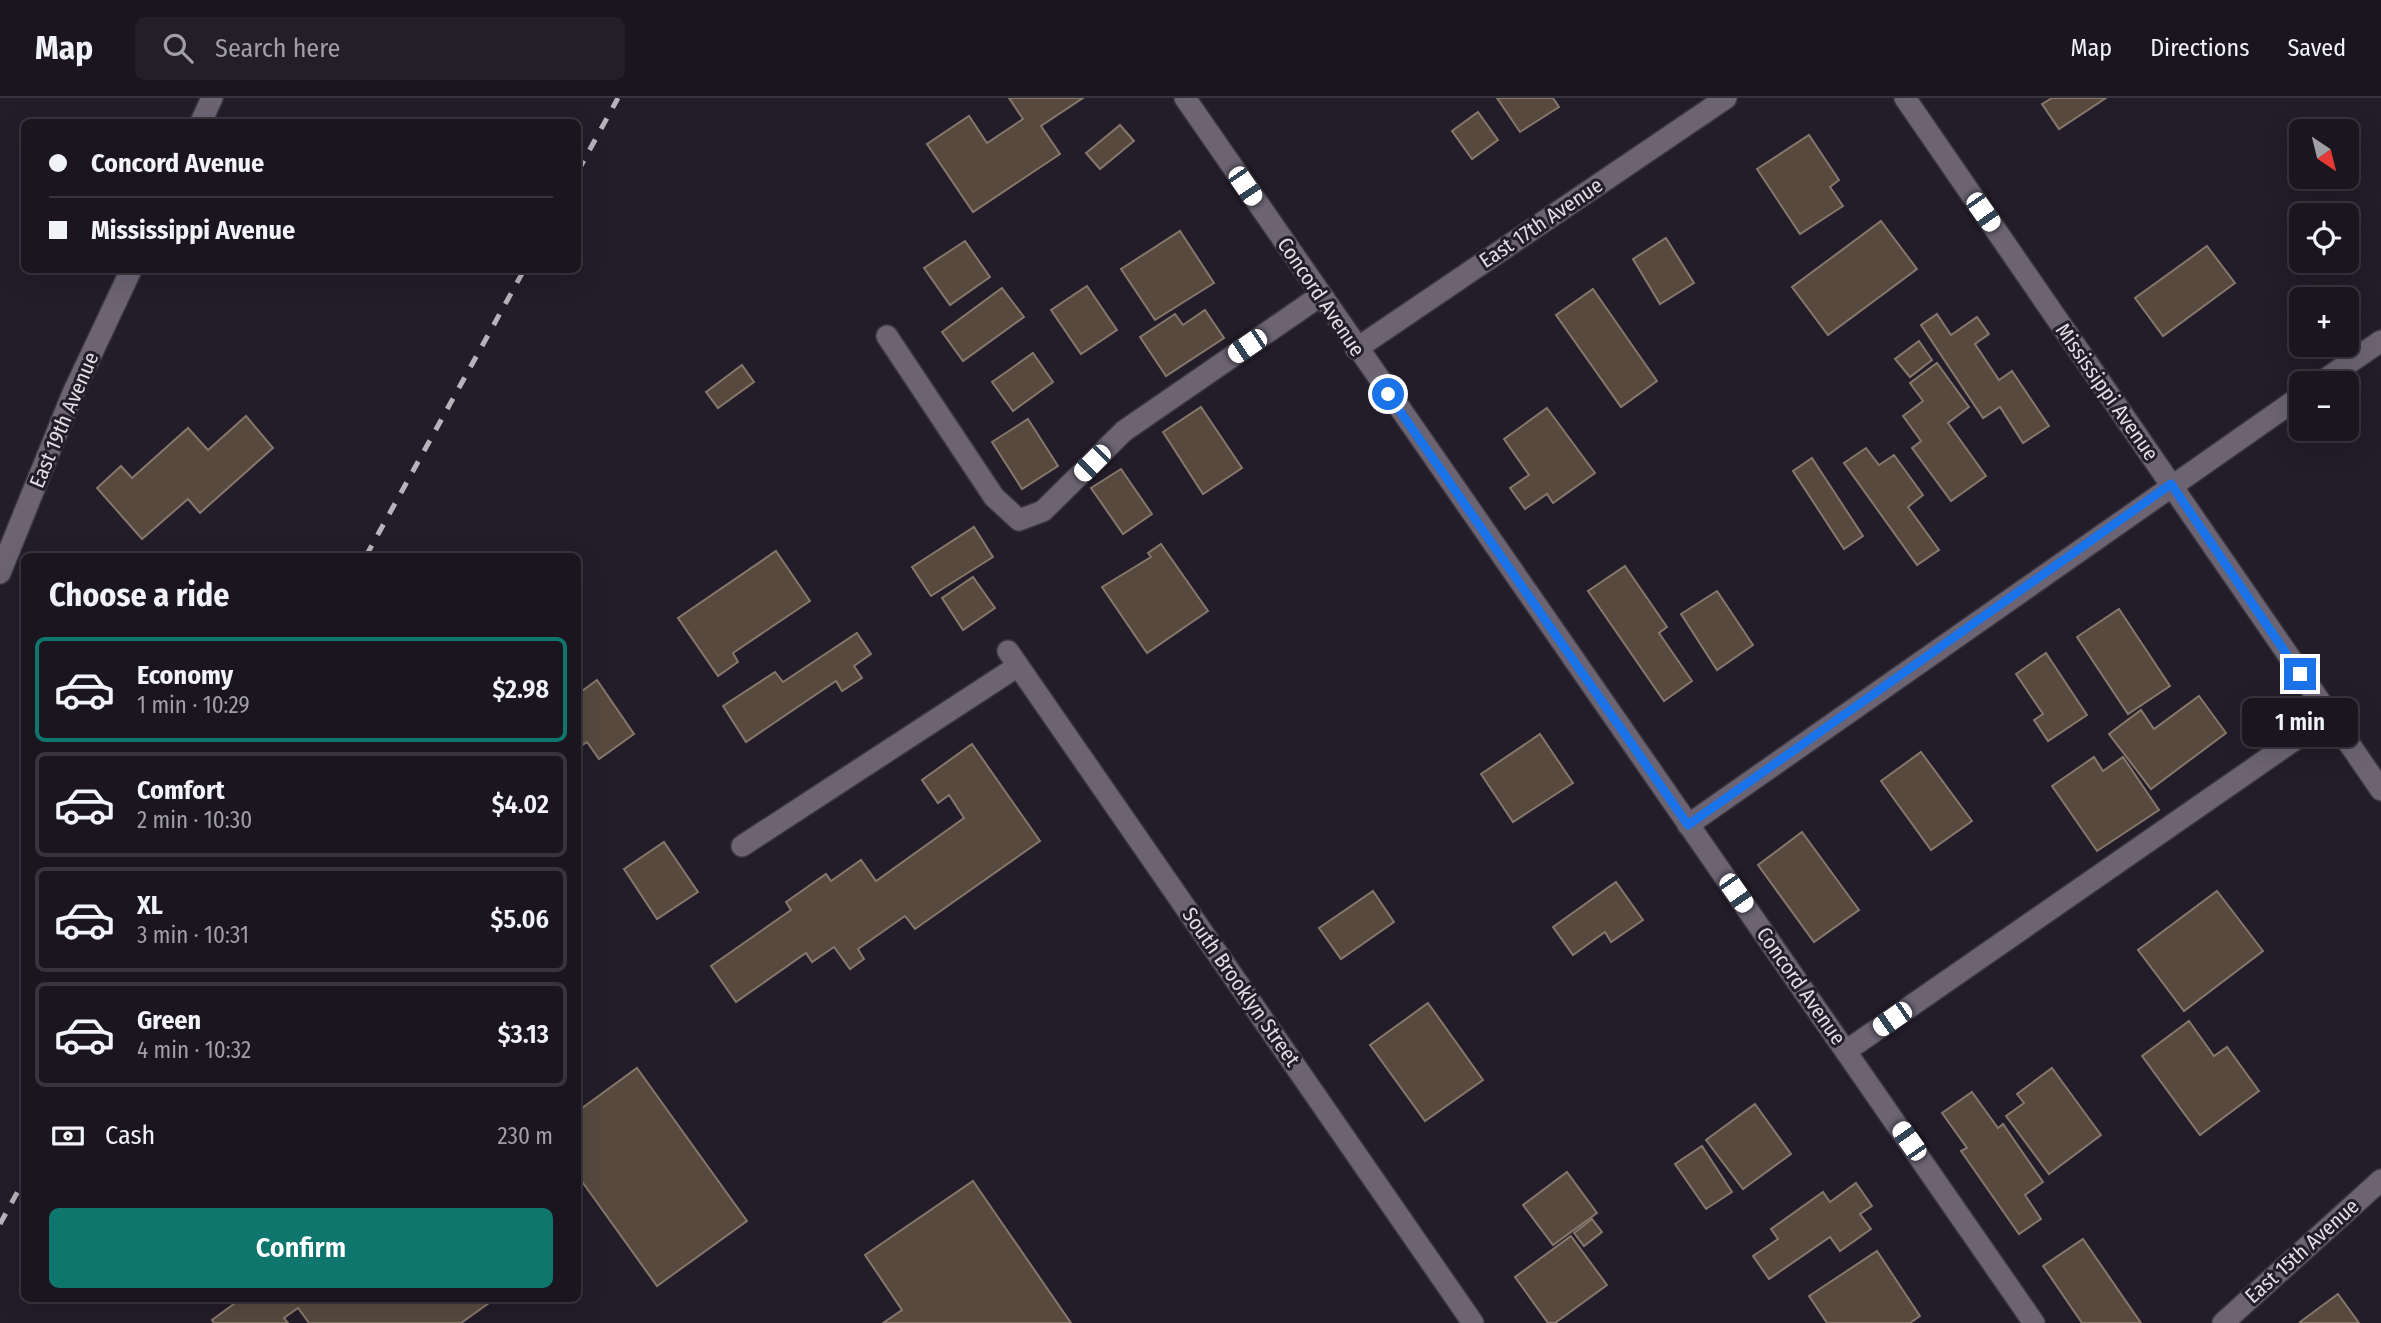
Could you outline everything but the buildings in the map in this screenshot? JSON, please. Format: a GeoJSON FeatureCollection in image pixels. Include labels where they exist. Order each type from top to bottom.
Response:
{"type":"FeatureCollection","features":[{"type":"Feature","properties":{"kind":"street"},"geometry":{"type":"LineString","coordinates":[[202,119],[212,98]]}},
{"type":"Feature","properties":{"kind":"street","name":"Concord Avenue"},"geometry":{"type":"LineString","coordinates":[[1185,98],[1356,349],[2034,1323]]}},
{"type":"Feature","properties":{"kind":"street","name":"East 17th Avenue"},"geometry":{"type":"LineString","coordinates":[[1356,349],[1726,98]]}},
{"type":"Feature","properties":{"kind":"street","name":"Mississippi Avenue"},"geometry":{"type":"LineString","coordinates":[[1905,98],[2381,790]]}},
{"type":"Feature","properties":{"kind":"street","name":"East 19th Avenue"},"geometry":{"type":"LineString","coordinates":[[0,573],[73,393],[130,273]]}},
{"type":"Feature","properties":{"kind":"street"},"geometry":{"type":"LineString","coordinates":[[887,336],[994,497],[1019,520],[1044,511],[1124,430],[1320,296]]}},
{"type":"Feature","properties":{"kind":"street"},"geometry":{"type":"LineString","coordinates":[[2337,371],[2381,341]]}},
{"type":"Feature","properties":{"kind":"street"},"geometry":{"type":"LineString","coordinates":[[1688,825],[2171,484],[2289,404]]}},
{"type":"Feature","properties":{"kind":"street","name":"South Brooklyn Street"},"geometry":{"type":"LineString","coordinates":[[742,846],[1013,659],[1473,1323]]}},
{"type":"Feature","properties":{"kind":"street"},"geometry":{"type":"LineString","coordinates":[[1846,1051],[2329,716]]}},
{"type":"Feature","properties":{"kind":"street","name":"East 15th Avenue"},"geometry":{"type":"LineString","coordinates":[[2223,1323],[2381,1180]]}},
{"type":"Feature","properties":{"kind":"railway"},"geometry":{"type":"LineString","coordinates":[[581,166],[618,98]]}},
{"type":"Feature","properties":{"kind":"railway"},"geometry":{"type":"LineString","coordinates":[[368,553],[522,273]]}},
{"type":"Feature","properties":{"kind":"railway"},"geometry":{"type":"LineString","coordinates":[[0,1224],[21,1186]]}},
{"type":"Feature","properties":{"kind":"route"},"geometry":{"type":"LineString","coordinates":[[1388,394],[1688,825],[2171,484],[2300,674]]}}]}
